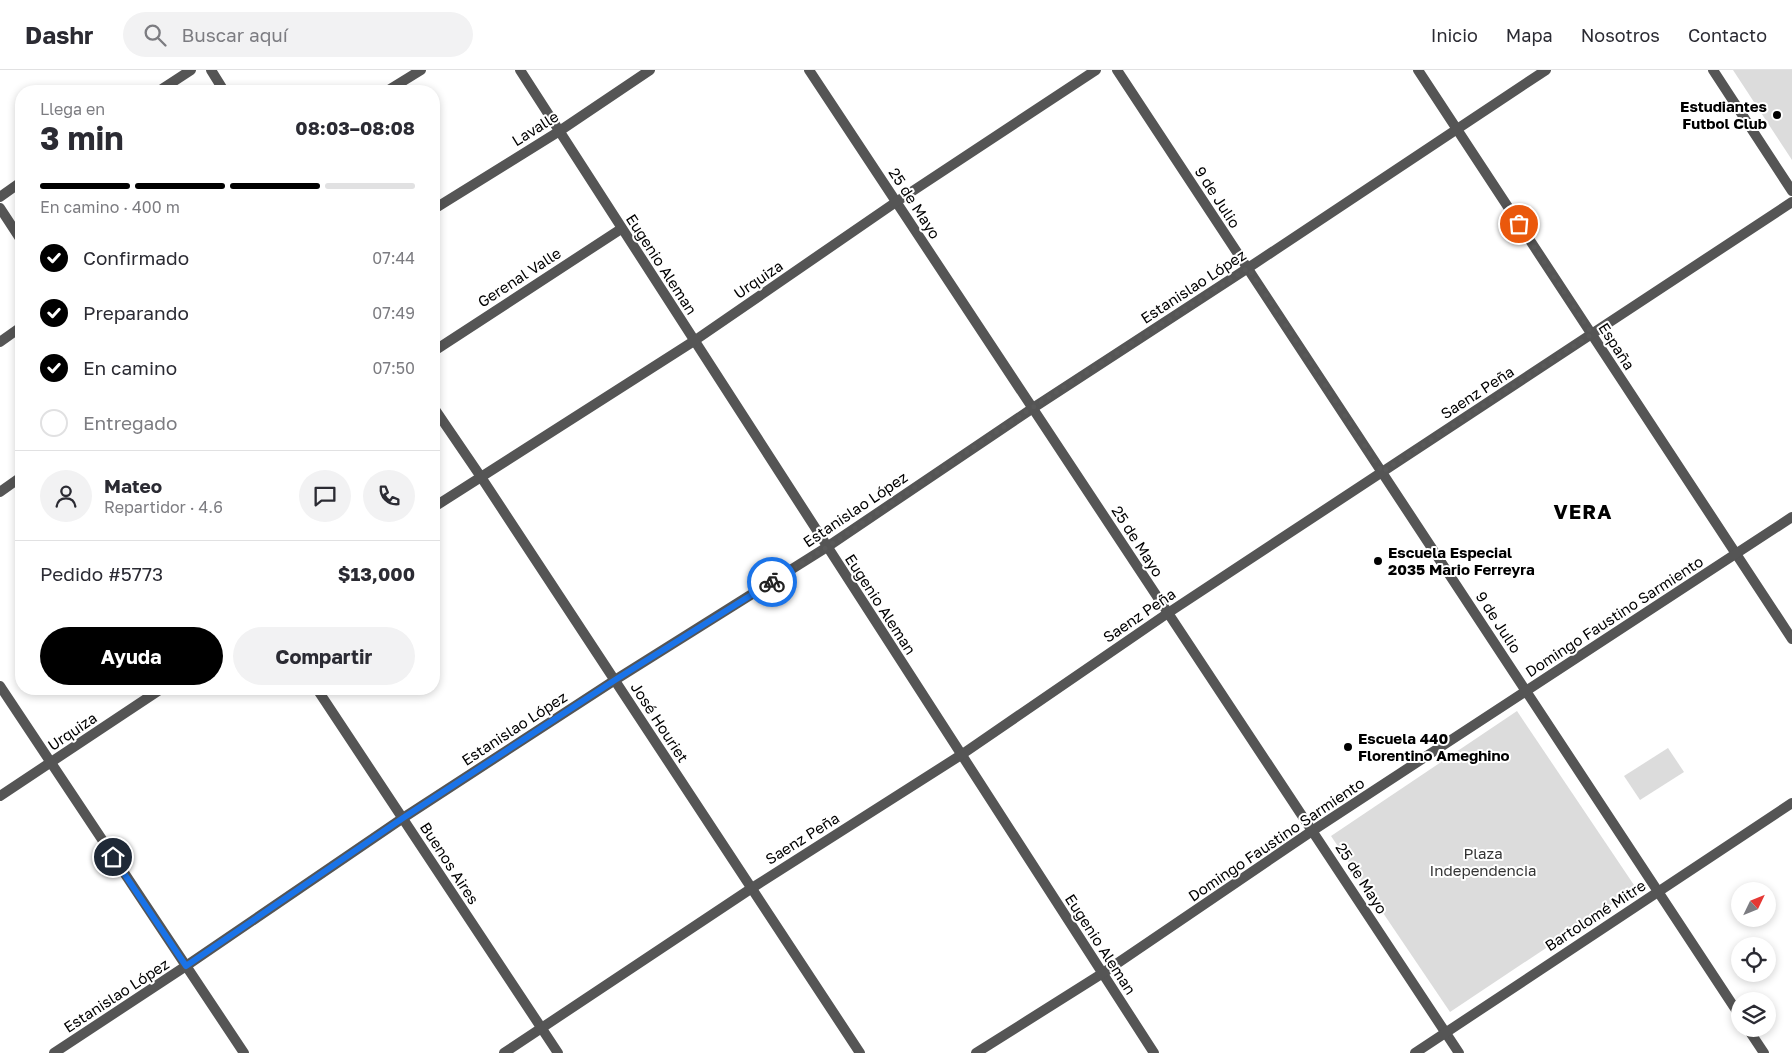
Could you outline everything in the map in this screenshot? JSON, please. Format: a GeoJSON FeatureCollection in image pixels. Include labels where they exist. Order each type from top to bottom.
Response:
{"type":"FeatureCollection","features":[{"type":"Feature","properties":{"kind":"street"},"geometry":{"type":"LineString","coordinates":[[168,85],[191,70]]}},
{"type":"Feature","properties":{"kind":"street"},"geometry":{"type":"LineString","coordinates":[[211,70],[220,85]]}},
{"type":"Feature","properties":{"kind":"street"},"geometry":{"type":"LineString","coordinates":[[397,85],[421,70]]}},
{"type":"Feature","properties":{"kind":"street","name":"Eugenio Aleman"},"geometry":{"type":"LineString","coordinates":[[520,70],[558,132],[1154,1053]]}},
{"type":"Feature","properties":{"kind":"street","name":"Lavalle"},"geometry":{"type":"LineString","coordinates":[[440,206],[558,132],[650,70]]}},
{"type":"Feature","properties":{"kind":"street","name":"25 de Mayo"},"geometry":{"type":"LineString","coordinates":[[809,70],[1459,1053]]}},
{"type":"Feature","properties":{"kind":"street","name":"Urquiza"},"geometry":{"type":"LineString","coordinates":[[440,503],[694,341],[896,202],[1096,70]]}},
{"type":"Feature","properties":{"kind":"street","name":"9 de Julio"},"geometry":{"type":"LineString","coordinates":[[1117,70],[1731,1002]]}},
{"type":"Feature","properties":{"kind":"street","name":"España"},"geometry":{"type":"LineString","coordinates":[[1418,70],[1792,639]]}},
{"type":"Feature","properties":{"kind":"street","name":"Estanislao López"},"geometry":{"type":"LineString","coordinates":[[54,1053],[186,966],[403,818],[615,680],[827,547],[1032,408],[1248,268],[1546,70]]}},
{"type":"Feature","properties":{"kind":"street"},"geometry":{"type":"LineString","coordinates":[[1713,70],[1792,191]]}},
{"type":"Feature","properties":{"kind":"street"},"geometry":{"type":"LineString","coordinates":[[0,197],[15,186]]}},
{"type":"Feature","properties":{"kind":"street","name":"Saenz Peña"},"geometry":{"type":"LineString","coordinates":[[504,1053],[752,888],[961,755],[1168,613],[1792,202]]}},
{"type":"Feature","properties":{"kind":"street"},"geometry":{"type":"LineString","coordinates":[[0,208],[15,231]]}},
{"type":"Feature","properties":{"kind":"street","name":"Gerenal Valle"},"geometry":{"type":"LineString","coordinates":[[440,347],[621,229]]}},
{"type":"Feature","properties":{"kind":"street"},"geometry":{"type":"LineString","coordinates":[[0,342],[15,331]]}},
{"type":"Feature","properties":{"kind":"street","name":"José Houriet"},"geometry":{"type":"LineString","coordinates":[[440,417],[860,1053]]}},
{"type":"Feature","properties":{"kind":"street"},"geometry":{"type":"LineString","coordinates":[[0,492],[15,481]]}},
{"type":"Feature","properties":{"kind":"street","name":"Domingo Faustino Sarmiento"},"geometry":{"type":"LineString","coordinates":[[976,1053],[1102,974],[1312,831],[1792,517]]}},
{"type":"Feature","properties":{"kind":"street"},"geometry":{"type":"LineString","coordinates":[[0,686],[244,1053]]}},
{"type":"Feature","properties":{"kind":"street","name":"Urquiza"},"geometry":{"type":"LineString","coordinates":[[0,796],[151,695]]}},
{"type":"Feature","properties":{"kind":"street","name":"Buenos Aires"},"geometry":{"type":"LineString","coordinates":[[322,695],[558,1053]]}},
{"type":"Feature","properties":{"kind":"street","name":"Bartolomé Mitre"},"geometry":{"type":"LineString","coordinates":[[1415,1053],[1792,803]]}},
{"type":"Feature","properties":{"kind":"street"},"geometry":{"type":"LineString","coordinates":[[1753,1037],[1764,1053]]}},
{"type":"Feature","properties":{"kind":"green space","name":"Estudiantes Futbol Club"},"geometry":{"type":"Polygon","coordinates":[[[1733,70],[1792,70],[1792,160],[1733,70]]]}},
{"type":"Feature","properties":{"kind":"green space","name":"Plaza Independencia"},"geometry":{"type":"Polygon","coordinates":[[[1517,711],[1636,888],[1450,1012],[1331,836],[1517,711]]]}},
{"type":"Feature","properties":{"kind":"green space"},"geometry":{"type":"Polygon","coordinates":[[[1668,748],[1684,772],[1640,800],[1624,776],[1668,748]]]}},
{"type":"Feature","properties":{"kind":"way so far"},"geometry":{"type":"LineString","coordinates":[[772,582],[827,547],[1032,408],[1248,268],[1382,472],[1592,334],[1519,224]]}},
{"type":"Feature","properties":{"kind":"place","name":"Estudiantes Futbol Club"},"geometry":{"type":"Point","coordinates":[1777,115]}},
{"type":"Feature","properties":{"kind":"place","name":"Escuela Especial 2035 Mario Ferreyra"},"geometry":{"type":"Point","coordinates":[1378,561]}},
{"type":"Feature","properties":{"kind":"place","name":"Escuela 440 Florentino Ameghino"},"geometry":{"type":"Point","coordinates":[1348,747]}},
{"type":"Feature","properties":{"kind":"district","name":"VERA"},"geometry":{"type":"Point","coordinates":[1583,511]}},
{"type":"Feature","properties":{"kind":"route"},"geometry":{"type":"LineString","coordinates":[[113,857],[186,966],[403,818],[615,680],[772,582]]}}]}
